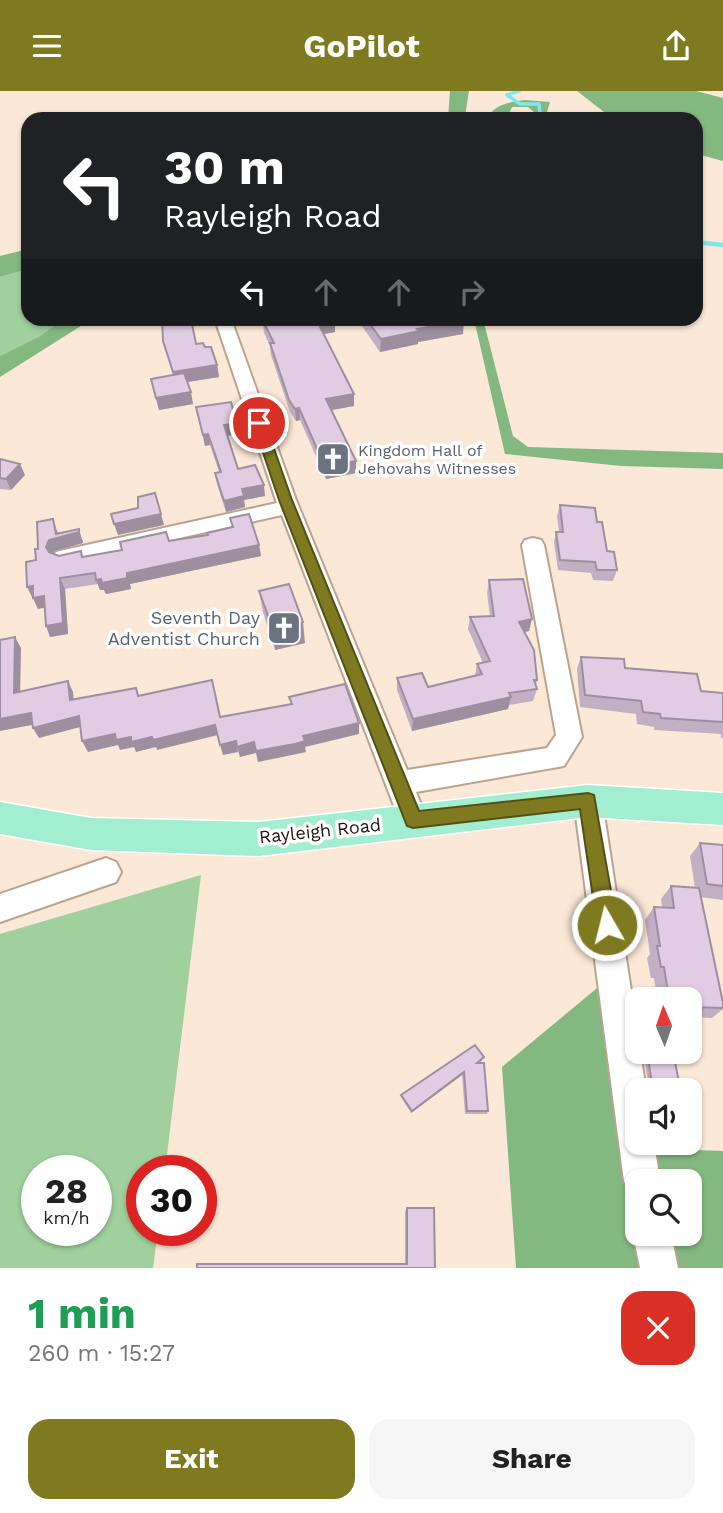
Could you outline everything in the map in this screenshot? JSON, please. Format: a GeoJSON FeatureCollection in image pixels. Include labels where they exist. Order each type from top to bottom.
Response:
{"type":"FeatureCollection","features":[{"type":"Feature","properties":{"kind":"main road","name":"Rayleigh Road"},"geometry":{"type":"LineString","coordinates":[[0,818],[91,834],[259,839],[588,801],[723,809]]}},
{"type":"Feature","properties":{"kind":"street"},"geometry":{"type":"LineString","coordinates":[[225,326],[288,507],[413,820]]}},
{"type":"Feature","properties":{"kind":"street"},"geometry":{"type":"LineString","coordinates":[[64,557],[288,507]]}},
{"type":"Feature","properties":{"kind":"street"},"geometry":{"type":"LineString","coordinates":[[399,783],[555,758],[569,737],[533,545]]}},
{"type":"Feature","properties":{"kind":"street"},"geometry":{"type":"LineString","coordinates":[[588,801],[640,1169]]}},
{"type":"Feature","properties":{"kind":"street"},"geometry":{"type":"LineString","coordinates":[[0,908],[106,872]]}},
{"type":"Feature","properties":{"kind":"street"},"geometry":{"type":"LineString","coordinates":[[654,1246],[659,1268]]}},
{"type":"Feature","properties":{"kind":"green space"},"geometry":{"type":"Polygon","coordinates":[[[450,91],[469,91],[466,112],[448,112],[450,91]]]}},
{"type":"Feature","properties":{"kind":"green space"},"geometry":{"type":"Polygon","coordinates":[[[577,91],[696,91],[723,98],[723,161],[703,156],[703,112],[604,112],[577,91]]]}},
{"type":"Feature","properties":{"kind":"green space"},"geometry":{"type":"Polygon","coordinates":[[[525,100],[550,102],[547,112],[534,112],[528,107],[512,107],[510,112],[492,112],[508,103],[525,100]]]}},
{"type":"Feature","properties":{"kind":"green space"},"geometry":{"type":"Polygon","coordinates":[[[21,251],[21,271],[0,277],[0,256],[21,251]]]}},
{"type":"Feature","properties":{"kind":"green space"},"geometry":{"type":"Polygon","coordinates":[[[21,271],[21,326],[54,326],[40,336],[0,356],[0,277],[21,271]]]}},
{"type":"Feature","properties":{"kind":"green space"},"geometry":{"type":"Polygon","coordinates":[[[54,326],[81,326],[0,377],[0,356],[40,336],[54,326]]]}},
{"type":"Feature","properties":{"kind":"green space"},"geometry":{"type":"Polygon","coordinates":[[[476,326],[485,326],[513,436],[528,447],[723,453],[723,469],[621,466],[505,454],[476,326]]]}},
{"type":"Feature","properties":{"kind":"green space"},"geometry":{"type":"Polygon","coordinates":[[[201,875],[167,1155],[126,1155],[126,1246],[156,1246],[153,1268],[0,1268],[0,934],[201,875]]]}},
{"type":"Feature","properties":{"kind":"green space"},"geometry":{"type":"Polygon","coordinates":[[[614,974],[629,1078],[625,1078],[625,1155],[702,1155],[702,1150],[723,1151],[723,1268],[516,1268],[502,1067],[614,974]]]}},
{"type":"Feature","properties":{"kind":"building"},"geometry":{"type":"Polygon","coordinates":[[[162,326],[192,326],[196,344],[203,343],[205,347],[211,347],[217,365],[173,372],[163,341],[162,326]]]}},
{"type":"Feature","properties":{"kind":"building"},"geometry":{"type":"Polygon","coordinates":[[[266,326],[320,326],[354,394],[326,399],[356,461],[325,467],[299,408],[295,409],[289,400],[270,343],[274,343],[266,326]]]}},
{"type":"Feature","properties":{"kind":"building"},"geometry":{"type":"Polygon","coordinates":[[[371,326],[435,326],[417,329],[419,331],[381,339],[371,326]]]}},
{"type":"Feature","properties":{"kind":"building"},"geometry":{"type":"Polygon","coordinates":[[[184,373],[191,392],[156,398],[151,379],[184,373]]]}},
{"type":"Feature","properties":{"kind":"building"},"geometry":{"type":"Polygon","coordinates":[[[231,402],[237,423],[224,425],[238,469],[255,465],[264,485],[242,489],[244,496],[224,501],[215,473],[221,472],[208,434],[203,435],[196,407],[231,402]]]}},
{"type":"Feature","properties":{"kind":"building"},"geometry":{"type":"Polygon","coordinates":[[[0,459],[20,464],[6,479],[0,478],[0,459]]]}},
{"type":"Feature","properties":{"kind":"building"},"geometry":{"type":"Polygon","coordinates":[[[155,493],[161,514],[114,524],[111,514],[138,508],[138,497],[155,493]]]}},
{"type":"Feature","properties":{"kind":"building"},"geometry":{"type":"Polygon","coordinates":[[[560,505],[595,508],[597,522],[602,522],[607,551],[614,552],[617,570],[597,570],[595,562],[560,560],[556,532],[563,532],[560,505]]]}},
{"type":"Feature","properties":{"kind":"building"},"geometry":{"type":"Polygon","coordinates":[[[249,514],[259,545],[127,573],[127,578],[102,583],[101,579],[96,580],[95,573],[60,578],[63,623],[46,626],[44,596],[33,598],[33,586],[27,587],[26,562],[36,560],[35,549],[38,549],[37,522],[53,519],[56,534],[79,529],[79,532],[49,540],[46,547],[49,552],[59,556],[81,551],[82,557],[122,550],[120,542],[166,532],[169,541],[208,535],[207,533],[233,527],[230,518],[249,514]]]}},
{"type":"Feature","properties":{"kind":"building"},"geometry":{"type":"Polygon","coordinates":[[[523,579],[532,619],[519,622],[534,650],[537,680],[534,680],[537,689],[509,693],[511,697],[413,719],[397,678],[422,673],[428,687],[482,674],[477,664],[490,661],[470,617],[494,616],[489,580],[523,579]]]}},
{"type":"Feature","properties":{"kind":"building"},"geometry":{"type":"Polygon","coordinates":[[[289,584],[303,622],[273,629],[259,591],[289,584]]]}},
{"type":"Feature","properties":{"kind":"building"},"geometry":{"type":"Polygon","coordinates":[[[15,637],[14,693],[68,681],[70,700],[136,688],[138,696],[212,680],[220,717],[292,704],[289,697],[345,684],[359,723],[303,736],[305,741],[295,744],[256,751],[254,742],[237,747],[236,741],[220,745],[215,725],[153,740],[152,737],[131,742],[131,737],[116,740],[115,734],[82,741],[79,716],[33,728],[31,713],[0,719],[0,640],[15,637]]]}},
{"type":"Feature","properties":{"kind":"building"},"geometry":{"type":"Polygon","coordinates":[[[581,657],[624,659],[625,668],[697,674],[701,691],[723,693],[723,722],[661,718],[660,714],[643,712],[641,701],[585,695],[581,657]]]}},
{"type":"Feature","properties":{"kind":"building"},"geometry":{"type":"Polygon","coordinates":[[[700,843],[723,845],[723,886],[707,884],[700,843]]]}},
{"type":"Feature","properties":{"kind":"building"},"geometry":{"type":"Polygon","coordinates":[[[671,886],[699,888],[723,1008],[702,1007],[702,987],[667,987],[657,946],[660,946],[654,907],[674,908],[671,886]]]}},
{"type":"Feature","properties":{"kind":"building"},"geometry":{"type":"Polygon","coordinates":[[[475,1045],[484,1057],[477,1063],[484,1063],[488,1111],[467,1111],[464,1072],[412,1111],[401,1095],[475,1045]]]}},
{"type":"Feature","properties":{"kind":"building"},"geometry":{"type":"Polygon","coordinates":[[[649,1064],[675,1064],[678,1078],[651,1078],[649,1064]]]}},
{"type":"Feature","properties":{"kind":"building"},"geometry":{"type":"Polygon","coordinates":[[[407,1208],[434,1208],[435,1268],[197,1268],[197,1264],[407,1264],[407,1208]]]}},
{"type":"Feature","properties":{"kind":"waterway"},"geometry":{"type":"LineString","coordinates":[[519,91],[507,95],[520,104],[539,104],[540,112]]}},
{"type":"Feature","properties":{"kind":"waterway"},"geometry":{"type":"LineString","coordinates":[[703,243],[723,245]]}},
{"type":"Feature","properties":{"kind":"place","name":"Kingdom Hall of Jehovahs Witnesses"},"geometry":{"type":"Point","coordinates":[333,459]}},
{"type":"Feature","properties":{"kind":"place","name":"Seventh Day Adventist Church"},"geometry":{"type":"Point","coordinates":[284,628]}},
{"type":"Feature","properties":{"kind":"route"},"geometry":{"type":"LineString","coordinates":[[259,423],[286,500],[413,820],[588,801],[607,925]]}}]}
